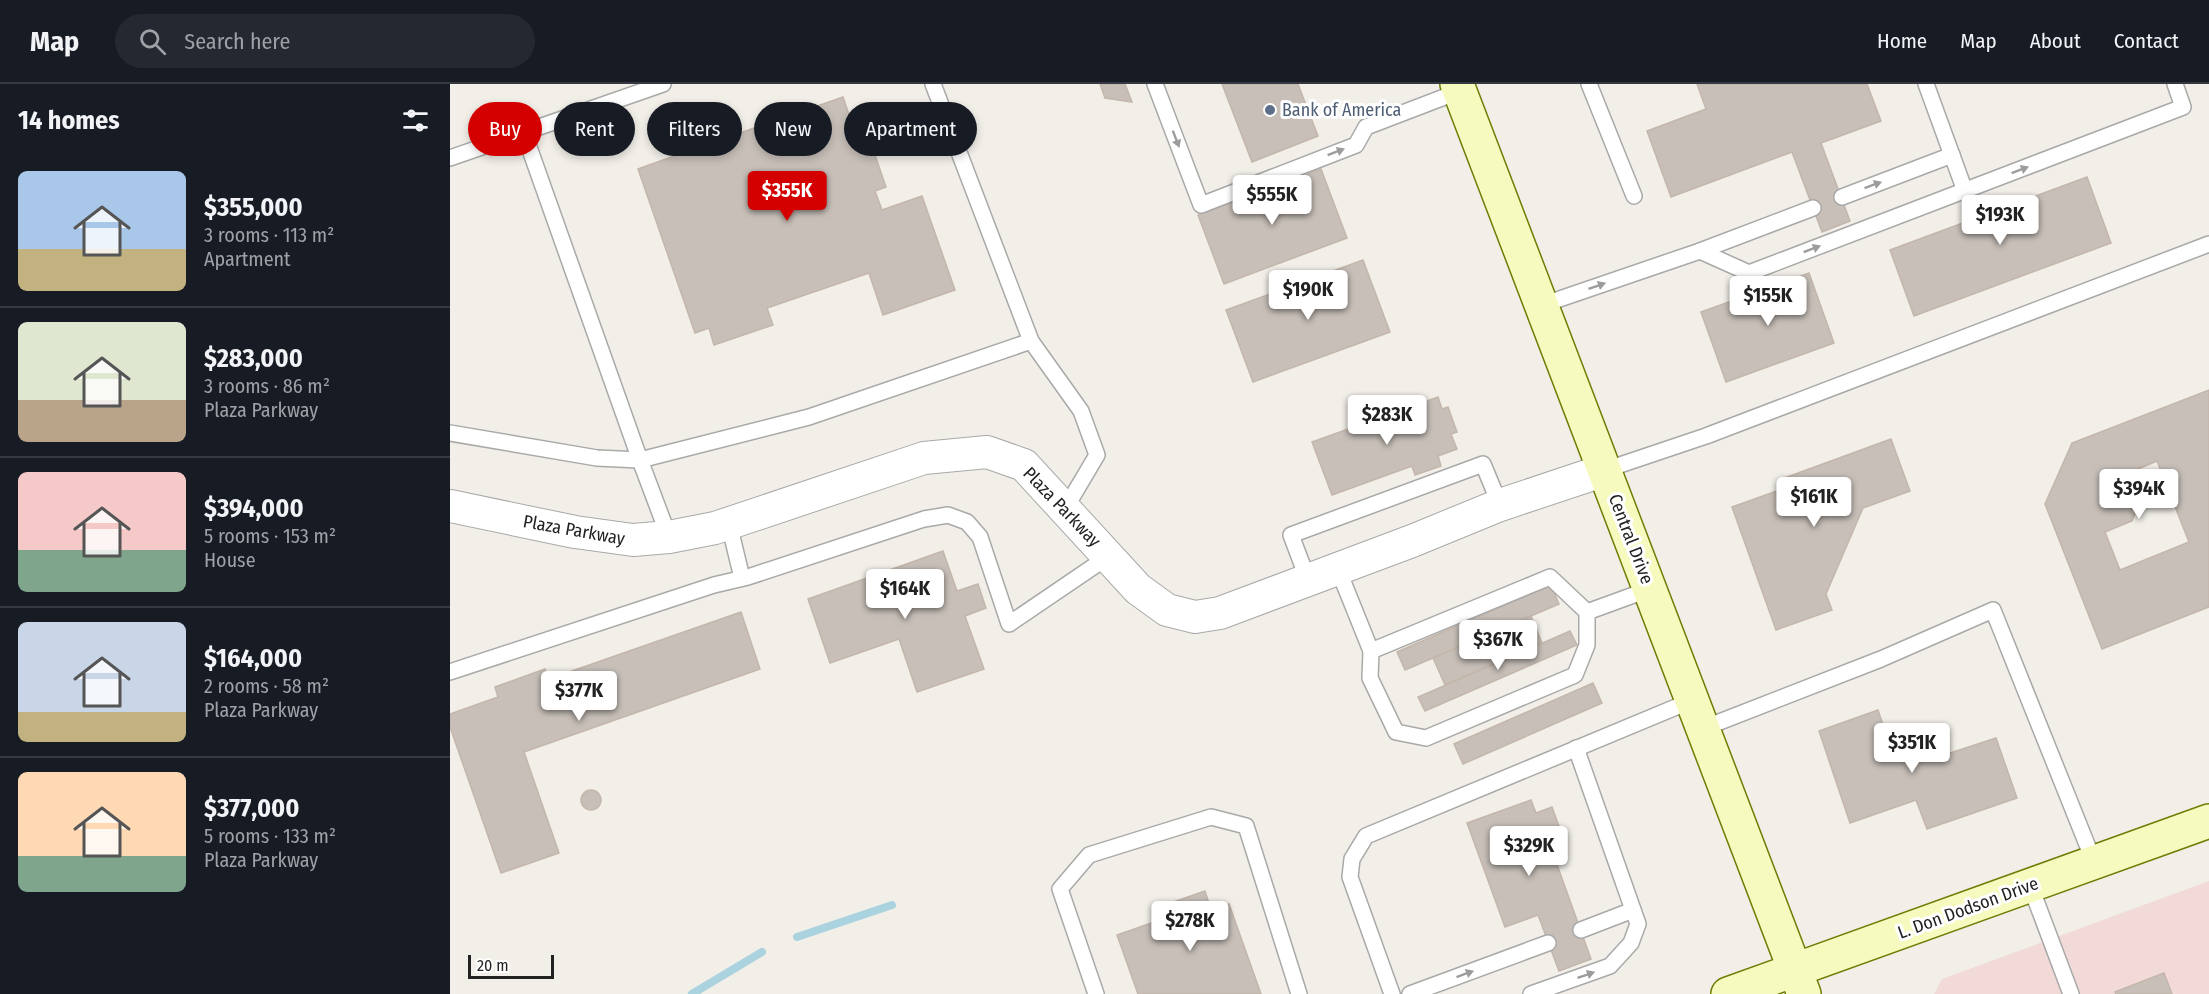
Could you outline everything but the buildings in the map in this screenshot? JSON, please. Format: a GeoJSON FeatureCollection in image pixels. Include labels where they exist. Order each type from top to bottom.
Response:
{"type":"FeatureCollection","features":[{"type":"Feature","properties":{"kind":"main road","name":"Central Drive"},"geometry":{"type":"LineString","coordinates":[[1459,88],[1799,982]]}},
{"type":"Feature","properties":{"kind":"main road","name":"L. Don Dodson Drive"},"geometry":{"type":"LineString","coordinates":[[1728,994],[1799,982],[2031,885],[2209,821]]}},
{"type":"Feature","properties":{"kind":"street","name":"Plaza Parkway"},"geometry":{"type":"LineString","coordinates":[[450,506],[575,532],[633,540],[669,537],[729,524],[924,458],[987,452],[1024,465],[1138,589],[1167,610],[1196,617],[1220,614],[1500,505],[1605,470]]}},
{"type":"Feature","properties":{"kind":"lane"},"geometry":{"type":"LineString","coordinates":[[542,127],[663,84]]}},
{"type":"Feature","properties":{"kind":"lane"},"geometry":{"type":"LineString","coordinates":[[933,84],[1031,341],[1081,411],[1097,455],[1065,509]]}},
{"type":"Feature","properties":{"kind":"lane"},"geometry":{"type":"LineString","coordinates":[[1155,84],[1201,205],[1356,145],[1366,127],[1459,88]]}},
{"type":"Feature","properties":{"kind":"lane"},"geometry":{"type":"LineString","coordinates":[[1589,84],[1634,196]]}},
{"type":"Feature","properties":{"kind":"lane"},"geometry":{"type":"LineString","coordinates":[[1926,84],[1965,191]]}},
{"type":"Feature","properties":{"kind":"lane"},"geometry":{"type":"LineString","coordinates":[[1700,251],[1749,273],[2183,107],[2175,84]]}},
{"type":"Feature","properties":{"kind":"lane"},"geometry":{"type":"LineString","coordinates":[[450,158],[468,152]]}},
{"type":"Feature","properties":{"kind":"lane"},"geometry":{"type":"LineString","coordinates":[[1842,197],[1952,155]]}},
{"type":"Feature","properties":{"kind":"lane"},"geometry":{"type":"LineString","coordinates":[[532,156],[669,537]]}},
{"type":"Feature","properties":{"kind":"lane"},"geometry":{"type":"LineString","coordinates":[[1542,305],[1700,251],[1813,208]]}},
{"type":"Feature","properties":{"kind":"lane"},"geometry":{"type":"LineString","coordinates":[[1605,470],[1706,436],[2209,244]]}},
{"type":"Feature","properties":{"kind":"lane"},"geometry":{"type":"LineString","coordinates":[[450,433],[597,458],[640,460],[809,417],[1031,341]]}},
{"type":"Feature","properties":{"kind":"lane"},"geometry":{"type":"LineString","coordinates":[[1308,580],[1291,535],[1483,464],[1500,505]]}},
{"type":"Feature","properties":{"kind":"lane"},"geometry":{"type":"LineString","coordinates":[[450,672],[924,519],[948,515],[967,522],[980,537],[1009,624],[1109,556]]}},
{"type":"Feature","properties":{"kind":"lane"},"geometry":{"type":"LineString","coordinates":[[729,524],[742,578]]}},
{"type":"Feature","properties":{"kind":"lane"},"geometry":{"type":"LineString","coordinates":[[1338,569],[1371,651],[1370,678],[1396,732],[1426,738],[1575,675],[1587,645],[1587,612],[1550,577],[1371,651]]}},
{"type":"Feature","properties":{"kind":"lane"},"geometry":{"type":"LineString","coordinates":[[1587,612],[1650,589]]}},
{"type":"Feature","properties":{"kind":"lane"},"geometry":{"type":"LineString","coordinates":[[1392,994],[1350,877],[1352,859],[1366,836],[1576,748],[1881,659],[1994,610],[2094,862]]}},
{"type":"Feature","properties":{"kind":"lane"},"geometry":{"type":"LineString","coordinates":[[1531,994],[1610,966],[1631,943],[1636,917],[1576,748]]}},
{"type":"Feature","properties":{"kind":"lane"},"geometry":{"type":"LineString","coordinates":[[1096,994],[1060,889],[1089,855],[1211,818],[1246,826],[1299,994]]}},
{"type":"Feature","properties":{"kind":"lane"},"geometry":{"type":"LineString","coordinates":[[2031,885],[2071,994]]}},
{"type":"Feature","properties":{"kind":"lane"},"geometry":{"type":"LineString","coordinates":[[1581,930],[1636,917]]}},
{"type":"Feature","properties":{"kind":"lane"},"geometry":{"type":"LineString","coordinates":[[1410,994],[1548,942]]}},
{"type":"Feature","properties":{"kind":"shaded area"},"geometry":{"type":"Polygon","coordinates":[[[2209,881],[2209,994],[1934,994],[1942,979],[2209,881]]]}},
{"type":"Feature","properties":{"kind":"waterway"},"geometry":{"type":"LineString","coordinates":[[797,937],[892,905]]}},
{"type":"Feature","properties":{"kind":"waterway"},"geometry":{"type":"LineString","coordinates":[[692,994],[762,952]]}},
{"type":"Feature","properties":{"kind":"place","name":"Bank of America"},"geometry":{"type":"Point","coordinates":[1270,110]}}]}
